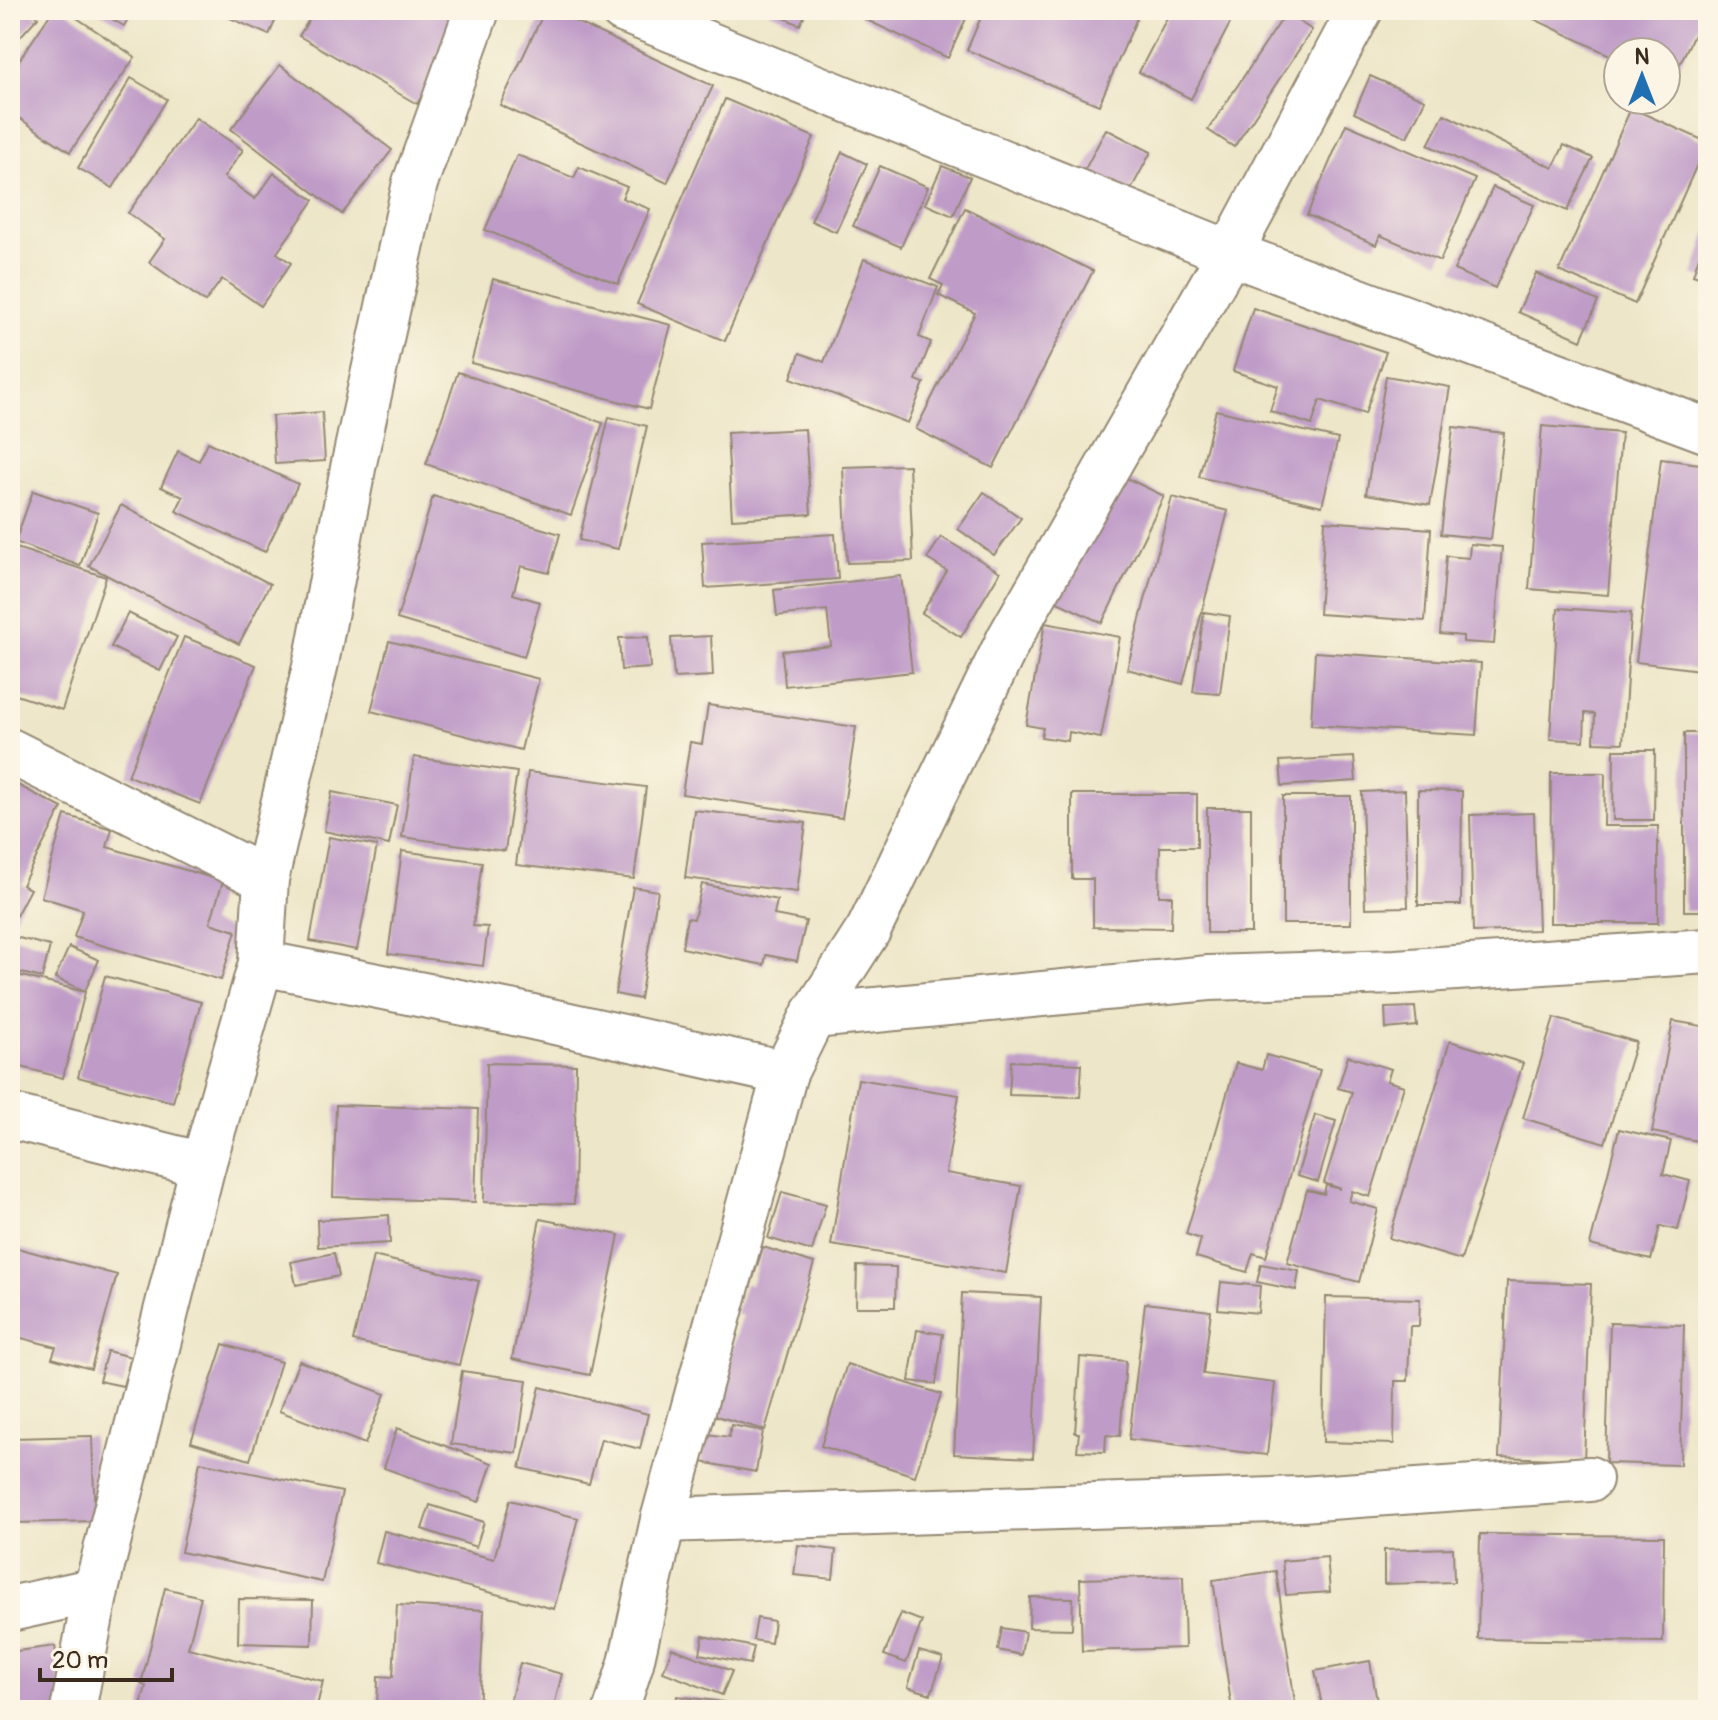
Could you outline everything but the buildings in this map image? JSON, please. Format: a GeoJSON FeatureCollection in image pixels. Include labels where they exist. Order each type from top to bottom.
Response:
{"type":"FeatureCollection","features":[{"type":"Feature","properties":{"kind":"street"},"geometry":{"type":"LineString","coordinates":[[73,1710],[96,1590],[203,1165],[261,963],[266,879],[317,658],[354,463],[415,183],[477,10]]}},
{"type":"Feature","properties":{"kind":"street"},"geometry":{"type":"LineString","coordinates":[[623,10],[1230,253],[1708,431]]}},
{"type":"Feature","properties":{"kind":"street"},"geometry":{"type":"LineString","coordinates":[[616,1710],[631,1663],[663,1520],[785,1073],[813,1016],[869,929],[1009,639],[1230,253],[1360,10]]}},
{"type":"Feature","properties":{"kind":"street"},"geometry":{"type":"LineString","coordinates":[[10,751],[266,879]]}},
{"type":"Feature","properties":{"kind":"street"},"geometry":{"type":"LineString","coordinates":[[813,1016],[1209,978],[1396,972],[1708,951]]}},
{"type":"Feature","properties":{"kind":"street"},"geometry":{"type":"LineString","coordinates":[[261,963],[510,1012],[785,1073]]}},
{"type":"Feature","properties":{"kind":"street"},"geometry":{"type":"LineString","coordinates":[[10,1116],[203,1165]]}},
{"type":"Feature","properties":{"kind":"street"},"geometry":{"type":"LineString","coordinates":[[663,1520],[1301,1499],[1590,1479]]}},
{"type":"Feature","properties":{"kind":"street"},"geometry":{"type":"LineString","coordinates":[[10,1609],[96,1590]]}}]}
